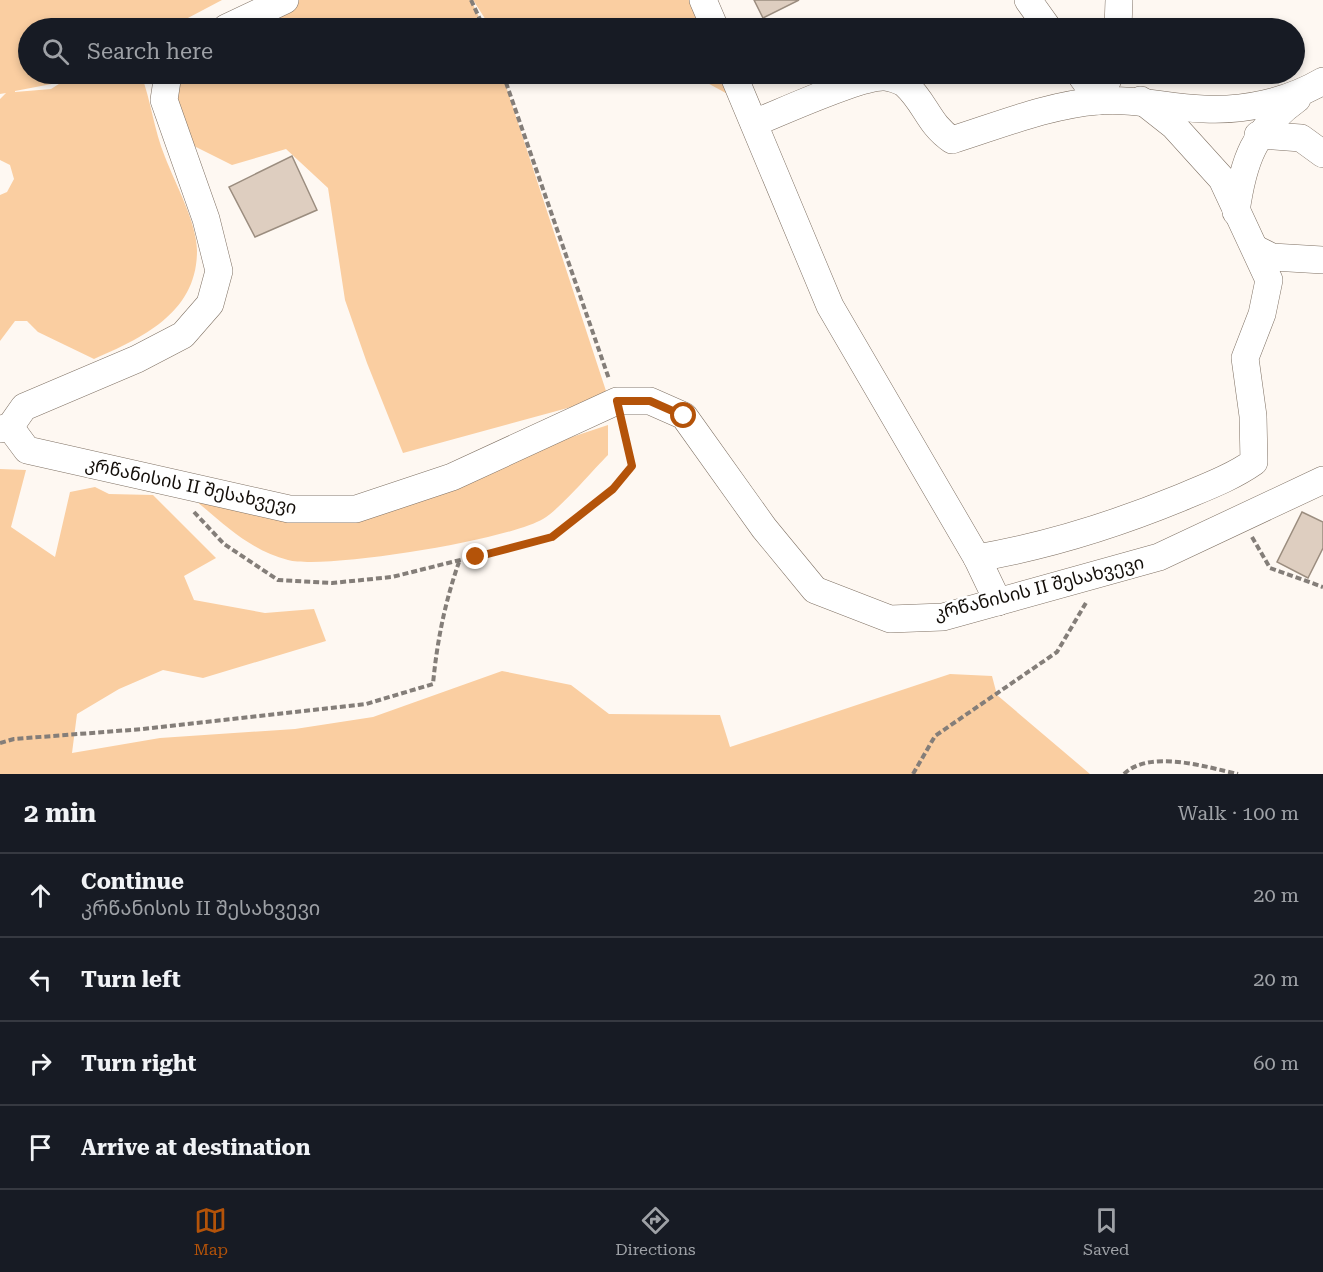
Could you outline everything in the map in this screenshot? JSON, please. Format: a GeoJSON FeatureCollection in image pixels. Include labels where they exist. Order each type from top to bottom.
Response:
{"type":"FeatureCollection","features":[{"type":"Feature","properties":{"kind":"street"},"geometry":{"type":"LineString","coordinates":[[247,18],[285,0]]}},
{"type":"Feature","properties":{"kind":"street"},"geometry":{"type":"LineString","coordinates":[[703,0],[711,18]]}},
{"type":"Feature","properties":{"kind":"street"},"geometry":{"type":"LineString","coordinates":[[1028,0],[1041,18]]}},
{"type":"Feature","properties":{"kind":"street"},"geometry":{"type":"LineString","coordinates":[[1118,18],[1119,0]]}},
{"type":"Feature","properties":{"kind":"street"},"geometry":{"type":"LineString","coordinates":[[5,428],[24,407],[137,359],[183,335],[210,304],[219,271],[206,219],[164,100],[166,84]]}},
{"type":"Feature","properties":{"kind":"street"},"geometry":{"type":"LineString","coordinates":[[737,84],[830,306],[977,558],[999,602]]}},
{"type":"Feature","properties":{"kind":"street"},"geometry":{"type":"LineString","coordinates":[[753,123],[857,84]]}},
{"type":"Feature","properties":{"kind":"street"},"geometry":{"type":"LineString","coordinates":[[906,84],[922,103],[937,130],[952,140],[1054,107],[1099,101],[1141,100],[1203,110],[1260,106],[1317,85]]}},
{"type":"Feature","properties":{"kind":"street"},"geometry":{"type":"LineString","coordinates":[[1087,84],[1099,101]]}},
{"type":"Feature","properties":{"kind":"street"},"geometry":{"type":"LineString","coordinates":[[1099,101],[1106,84]]}},
{"type":"Feature","properties":{"kind":"street"},"geometry":{"type":"LineString","coordinates":[[1236,212],[1241,182],[1258,135],[1286,107],[1317,85]]}},
{"type":"Feature","properties":{"kind":"street"},"geometry":{"type":"LineString","coordinates":[[977,558],[1027,550],[1133,517],[1234,476],[1254,462],[1253,416],[1245,358],[1262,314],[1269,280],[1222,178],[1174,126],[1141,100]]}},
{"type":"Feature","properties":{"kind":"street"},"geometry":{"type":"LineString","coordinates":[[1258,135],[1300,138],[1323,154]]}},
{"type":"Feature","properties":{"kind":"street"},"geometry":{"type":"LineString","coordinates":[[1256,249],[1272,257],[1323,260]]}},
{"type":"Feature","properties":{"kind":"street","name":"კრწანისის II შესახვევი"},"geometry":{"type":"LineString","coordinates":[[5,428],[27,450],[165,482],[289,510],[356,509],[452,477],[617,401],[650,401],[684,416],[764,528],[815,590],[891,620],[943,617],[1159,557],[1323,480]]}},
{"type":"Feature","properties":{"kind":"path"},"geometry":{"type":"LineString","coordinates":[[471,0],[479,18]]}},
{"type":"Feature","properties":{"kind":"path"},"geometry":{"type":"LineString","coordinates":[[165,482],[224,544],[278,580],[332,584],[392,577],[552,537],[613,489],[632,466],[617,401],[506,84]]}},
{"type":"Feature","properties":{"kind":"path"},"geometry":{"type":"LineString","coordinates":[[1249,516],[1252,542],[1270,568],[1323,587]]}},
{"type":"Feature","properties":{"kind":"path"},"geometry":{"type":"LineString","coordinates":[[0,743],[14,739],[143,729],[366,704],[433,684],[437,644],[446,598],[460,561]]}},
{"type":"Feature","properties":{"kind":"path"},"geometry":{"type":"LineString","coordinates":[[913,774],[935,736],[1058,652],[1104,572]]}},
{"type":"Feature","properties":{"kind":"path"},"geometry":{"type":"LineString","coordinates":[[1124,774],[1131,767],[1177,759],[1238,774]]}},
{"type":"Feature","properties":{"kind":"shaded area"},"geometry":{"type":"Polygon","coordinates":[[[0,0],[222,0],[188,18],[18,18],[18,84],[52,84],[15,92],[51,89],[59,84],[144,84],[161,147],[190,216],[196,240],[195,273],[188,291],[177,307],[148,332],[94,359],[38,332],[27,321],[15,321],[0,341],[0,195],[7,192],[14,179],[10,165],[0,160],[0,99],[6,93],[0,94],[0,0]]]}},
{"type":"Feature","properties":{"kind":"shaded area"},"geometry":{"type":"Polygon","coordinates":[[[285,0],[471,0],[479,18],[250,18],[285,0]]]}},
{"type":"Feature","properties":{"kind":"shaded area"},"geometry":{"type":"Polygon","coordinates":[[[473,0],[697,0],[705,18],[485,18],[473,0]]]}},
{"type":"Feature","properties":{"kind":"shaded area"},"geometry":{"type":"Polygon","coordinates":[[[172,84],[505,84],[608,397],[403,453],[345,300],[328,188],[286,149],[232,165],[190,144],[172,84]]]}},
{"type":"Feature","properties":{"kind":"shaded area"},"geometry":{"type":"Polygon","coordinates":[[[709,84],[735,84],[744,103],[709,84]]]}},
{"type":"Feature","properties":{"kind":"shaded area"},"geometry":{"type":"Polygon","coordinates":[[[608,425],[608,455],[550,514],[524,527],[457,544],[339,561],[288,560],[250,543],[196,501],[320,521],[608,425]]]}},
{"type":"Feature","properties":{"kind":"shaded area"},"geometry":{"type":"Polygon","coordinates":[[[0,469],[26,470],[11,527],[55,557],[70,492],[95,487],[109,494],[153,495],[216,558],[184,576],[194,600],[265,613],[314,609],[326,641],[203,678],[163,670],[119,689],[77,714],[72,753],[160,738],[295,729],[373,717],[502,671],[571,685],[609,714],[720,715],[730,747],[950,674],[992,676],[997,695],[1090,774],[0,774],[0,469]]]}},
{"type":"Feature","properties":{"kind":"building"},"geometry":{"type":"Polygon","coordinates":[[[754,0],[799,0],[763,18],[754,0]]]}},
{"type":"Feature","properties":{"kind":"building"},"geometry":{"type":"Polygon","coordinates":[[[292,156],[317,210],[255,237],[229,187],[292,156]]]}},
{"type":"Feature","properties":{"kind":"building"},"geometry":{"type":"Polygon","coordinates":[[[1302,512],[1323,522],[1323,548],[1308,578],[1277,562],[1302,512]]]}},
{"type":"Feature","properties":{"kind":"route"},"geometry":{"type":"LineString","coordinates":[[476,557],[552,537],[613,489],[632,466],[617,401],[650,401],[684,416]]}}]}
